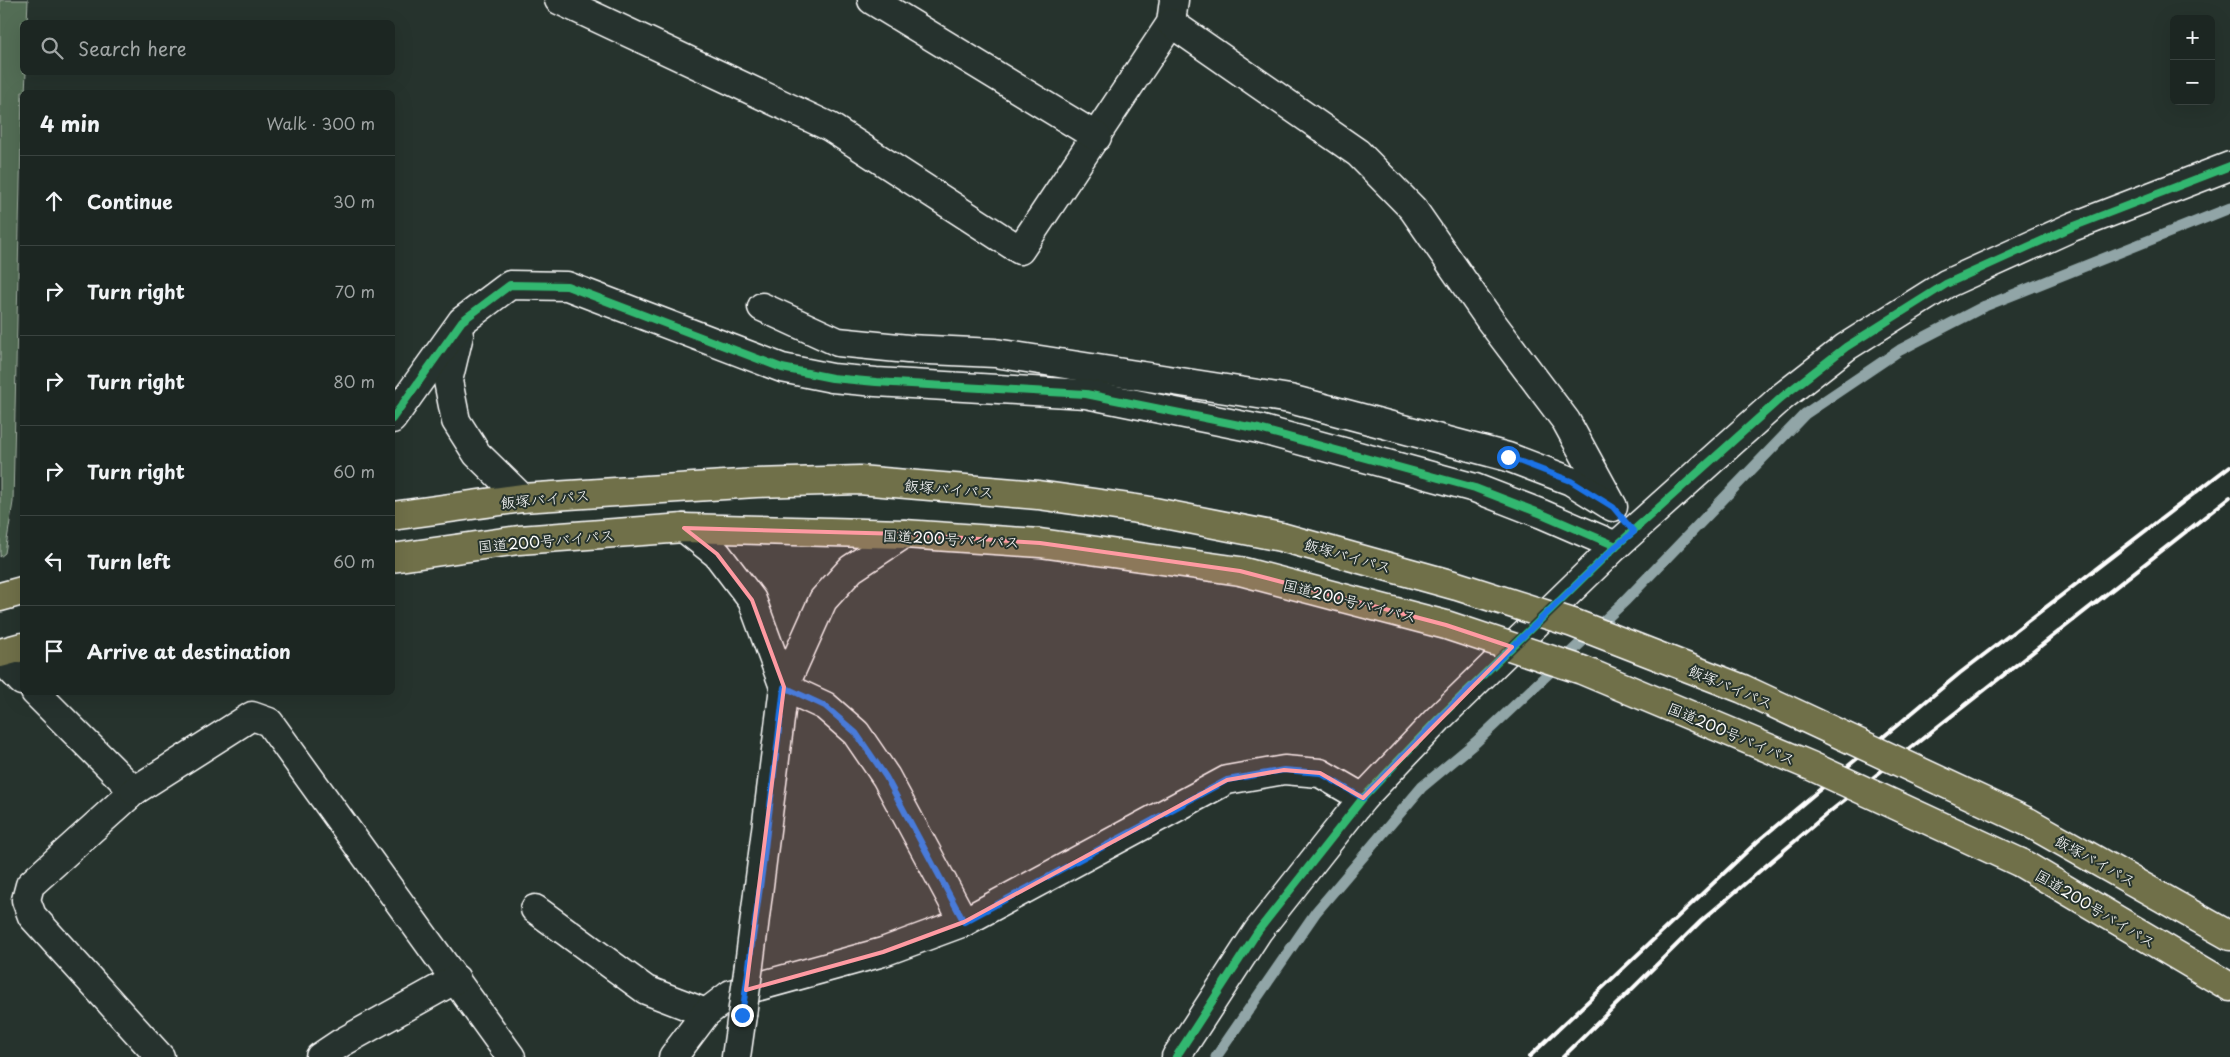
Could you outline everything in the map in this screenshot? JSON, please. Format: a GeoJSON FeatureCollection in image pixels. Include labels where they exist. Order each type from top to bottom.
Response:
{"type":"FeatureCollection","features":[{"type":"Feature","properties":{"kind":"highway","name":"飯塚バイパス"},"geometry":{"type":"LineString","coordinates":[[395,516],[522,498],[756,483],[859,480],[1038,495],[1144,510],[1282,537],[1457,586],[1573,623],[1743,689],[2028,822],[2230,936]]}},
{"type":"Feature","properties":{"kind":"highway","name":"国道200号バイパス"},"geometry":{"type":"LineString","coordinates":[[395,558],[518,540],[684,528],[904,534],[1040,543],[1240,571],[1446,624],[1582,670],[1811,766],[2021,864],[2230,987]]}},
{"type":"Feature","properties":{"kind":"highway"},"geometry":{"type":"LineString","coordinates":[[0,597],[20,592]]}},
{"type":"Feature","properties":{"kind":"highway"},"geometry":{"type":"LineString","coordinates":[[0,654],[20,648]]}},
{"type":"Feature","properties":{"kind":"street"},"geometry":{"type":"LineString","coordinates":[[560,0],[830,127],[1020,250],[1097,137],[1173,11],[1358,153],[1413,209],[1490,320],[1566,421],[1613,507],[1625,539]]}},
{"type":"Feature","properties":{"kind":"street"},"geometry":{"type":"LineString","coordinates":[[872,0],[1097,137]]}},
{"type":"Feature","properties":{"kind":"street"},"geometry":{"type":"LineString","coordinates":[[1176,1057],[1258,931],[1363,798],[1438,719],[1625,539],[1782,397],[1846,347],[1938,290],[2072,227],[2230,166]]}},
{"type":"Feature","properties":{"kind":"street"},"geometry":{"type":"LineString","coordinates":[[395,416],[462,321],[510,285],[567,286],[782,368],[832,378],[876,382],[1086,394],[1259,429],[1475,488],[1542,514],[1625,539]]}},
{"type":"Feature","properties":{"kind":"street"},"geometry":{"type":"LineString","coordinates":[[762,307],[838,342],[908,349],[995,353],[1290,399],[1508,457],[1571,481],[1613,507]]}},
{"type":"Feature","properties":{"kind":"street"},"geometry":{"type":"LineString","coordinates":[[462,321],[448,381],[456,421],[477,454],[522,498]]}},
{"type":"Feature","properties":{"kind":"street"},"geometry":{"type":"LineString","coordinates":[[684,528],[718,554],[752,600],[784,687],[825,706],[856,733],[886,777],[964,922]]}},
{"type":"Feature","properties":{"kind":"street"},"geometry":{"type":"LineString","coordinates":[[736,1057],[784,687],[823,600],[851,568],[904,534]]}},
{"type":"Feature","properties":{"kind":"street"},"geometry":{"type":"LineString","coordinates":[[0,658],[20,678]]}},
{"type":"Feature","properties":{"kind":"street"},"geometry":{"type":"LineString","coordinates":[[38,695],[134,791]]}},
{"type":"Feature","properties":{"kind":"street"},"geometry":{"type":"LineString","coordinates":[[160,1057],[32,916],[26,900],[30,885],[134,791],[252,716],[269,722],[511,1057]]}},
{"type":"Feature","properties":{"kind":"street"},"geometry":{"type":"LineString","coordinates":[[673,1057],[706,1013],[731,994],[883,952],[964,922],[1227,780],[1284,770],[1320,773],[1363,798]]}},
{"type":"Feature","properties":{"kind":"street"},"geometry":{"type":"LineString","coordinates":[[535,909],[646,990],[706,1013]]}},
{"type":"Feature","properties":{"kind":"street"},"geometry":{"type":"LineString","coordinates":[[320,1057],[456,979]]}},
{"type":"Feature","properties":{"kind":"highlighted area"},"geometry":{"type":"Polygon","coordinates":[[[684,528],[904,534],[1040,543],[1240,571],[1446,625],[1512,647],[1363,798],[1320,773],[1284,770],[1227,780],[964,922],[883,952],[746,990],[784,687],[752,600],[717,554],[684,528]]]}},
{"type":"Feature","properties":{"kind":"green space"},"geometry":{"type":"Polygon","coordinates":[[[0,0],[28,0],[27,20],[20,20],[20,75],[26,75],[25,90],[20,90],[20,183],[13,502],[5,553],[0,557],[0,0]]]}},
{"type":"Feature","properties":{"kind":"waterway"},"geometry":{"type":"LineString","coordinates":[[1216,1057],[1316,912],[1422,787],[1476,742],[1626,600],[1805,414],[1900,350],[1985,306],[2230,208]]}},
{"type":"Feature","properties":{"kind":"railway"},"geometry":{"type":"LineString","coordinates":[[1529,1057],[1758,841],[1960,673],[2230,466]]}},
{"type":"Feature","properties":{"kind":"railway"},"geometry":{"type":"LineString","coordinates":[[1563,1057],[1701,921],[1828,813],[2230,497]]}},
{"type":"Feature","properties":{"kind":"cycle path"},"geometry":{"type":"LineString","coordinates":[[1176,1057],[1258,931],[1363,798],[1438,719],[1616,546],[1782,397],[1846,347],[1946,284],[2072,227],[2230,166]]}},
{"type":"Feature","properties":{"kind":"cycle path"},"geometry":{"type":"LineString","coordinates":[[395,415],[462,321],[510,285],[567,286],[782,368],[832,378],[876,382],[1086,394],[1259,429],[1475,488],[1616,546]]}},
{"type":"Feature","properties":{"kind":"route"},"geometry":{"type":"LineString","coordinates":[[742,1015],[763,866],[784,687],[825,706],[856,733],[886,777],[964,922],[1227,780],[1284,770],[1320,773],[1363,798],[1438,719],[1616,546],[1634,532],[1613,507],[1571,481],[1508,457]]}}]}
